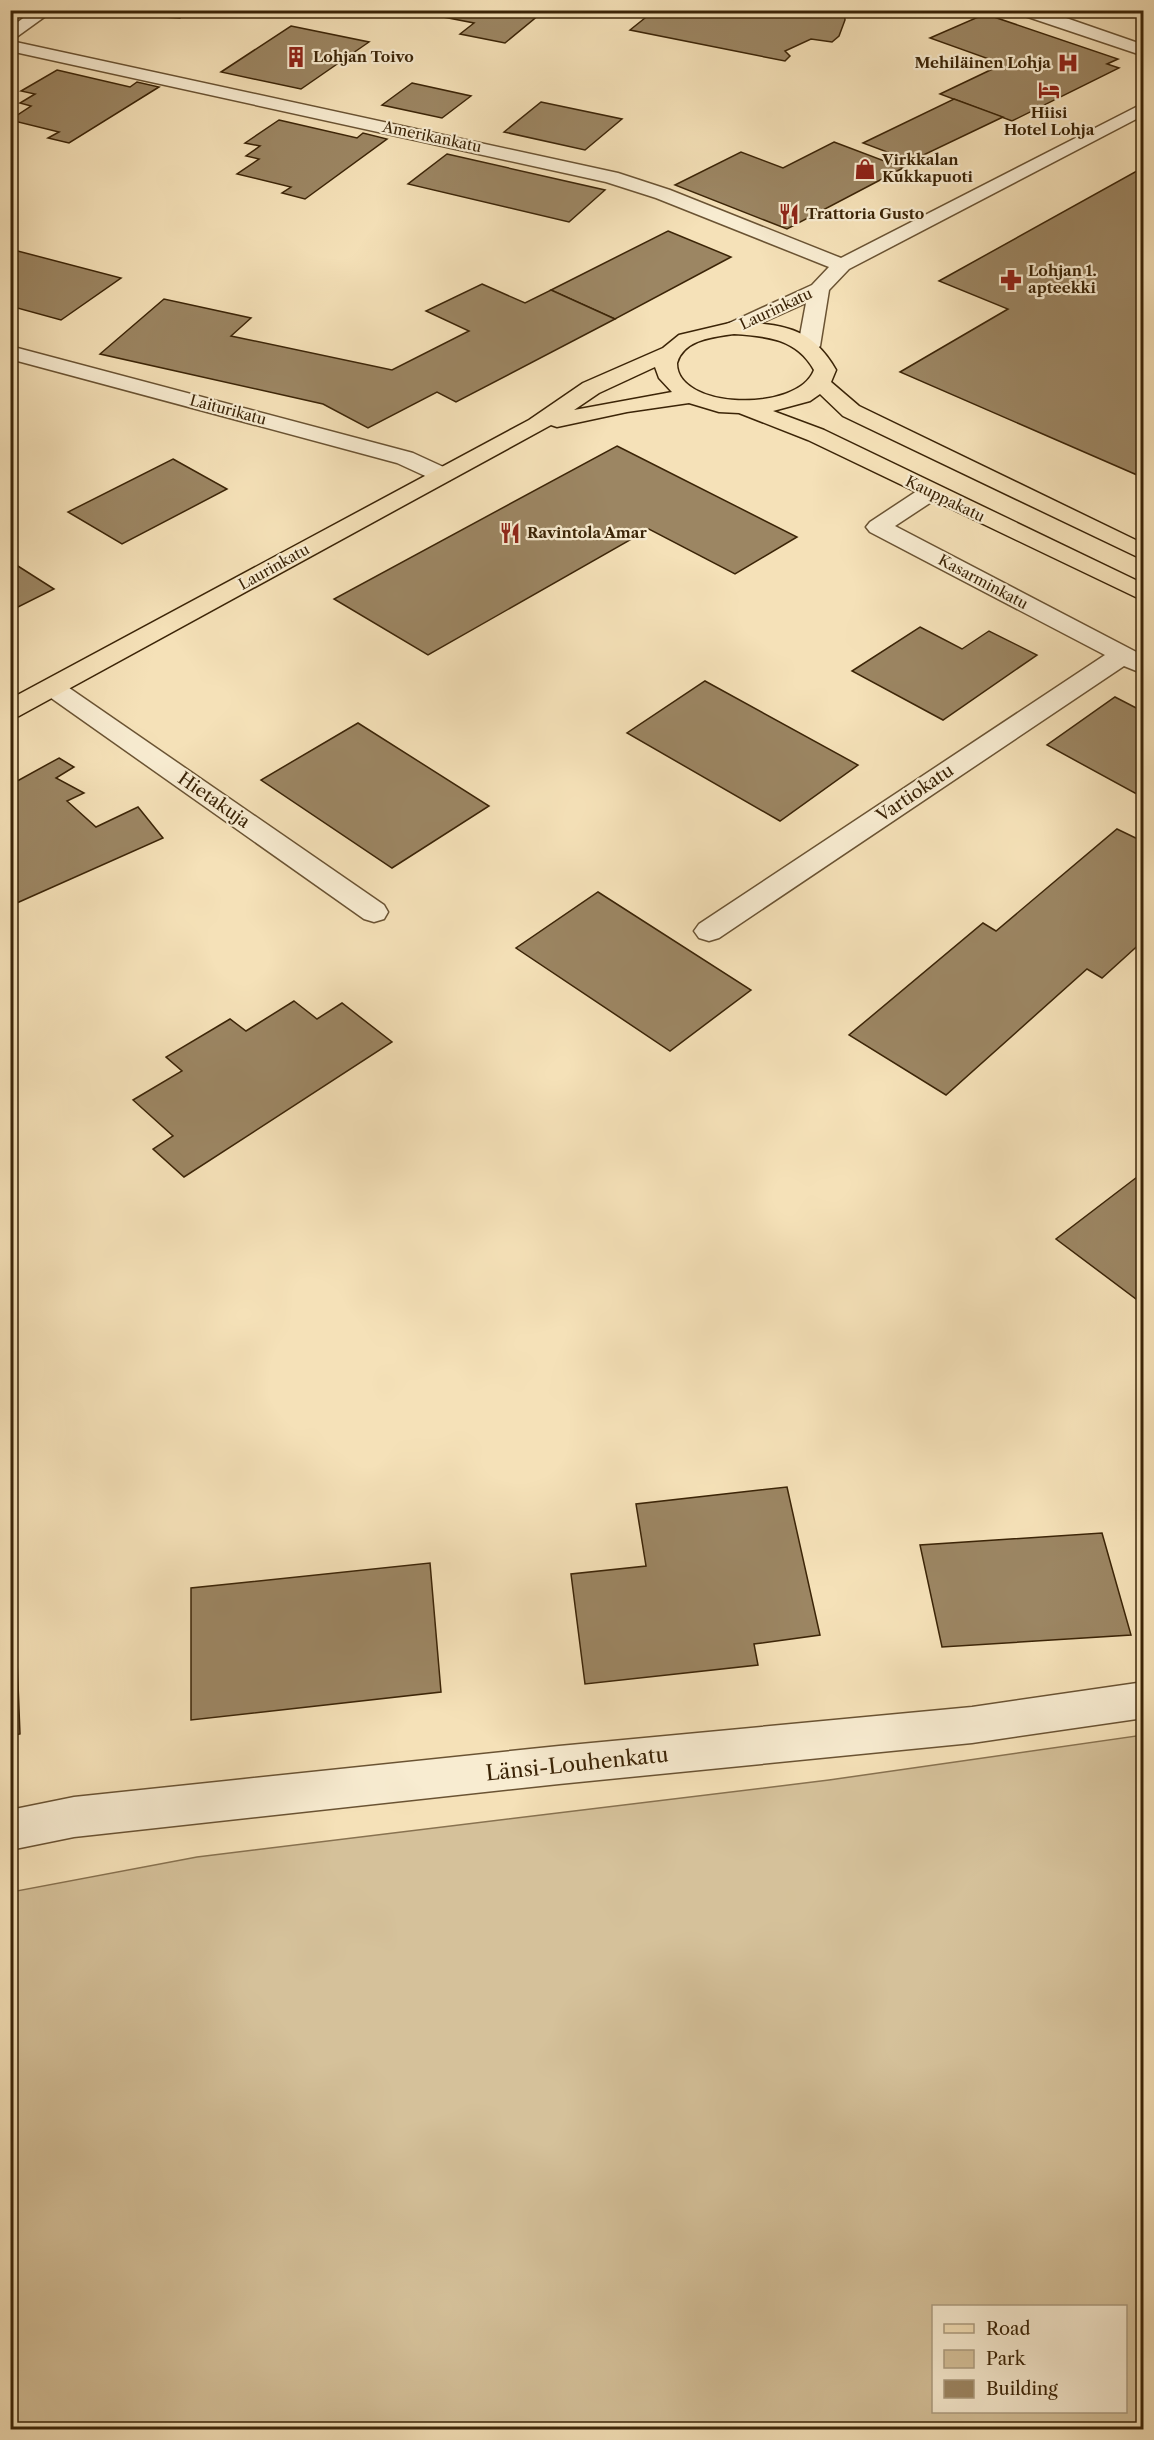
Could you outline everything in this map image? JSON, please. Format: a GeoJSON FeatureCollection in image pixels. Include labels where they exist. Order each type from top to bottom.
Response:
{"type":"FeatureCollection","features":[{"type":"Feature","properties":{"kind":"main road","name":"Laurinkatu"},"geometry":{"type":"LineString","coordinates":[[10,710],[537,425],[591,388],[669,353],[679,344],[694,336],[734,328],[776,332],[809,346]]}},
{"type":"Feature","properties":{"kind":"main road"},"geometry":{"type":"LineString","coordinates":[[669,353],[665,365],[668,376],[677,387],[709,402],[746,408],[792,401],[809,393],[820,383],[825,370],[821,358],[809,346]]}},
{"type":"Feature","properties":{"kind":"main road"},"geometry":{"type":"LineString","coordinates":[[820,383],[851,411],[1140,548]]}},
{"type":"Feature","properties":{"kind":"main road","name":"Laurinkatu"},"geometry":{"type":"LineString","coordinates":[[537,425],[619,406],[693,396]]}},
{"type":"Feature","properties":{"kind":"main road","name":"Kauppakatu"},"geometry":{"type":"LineString","coordinates":[[746,408],[816,435],[1143,594]]}},
{"type":"Feature","properties":{"kind":"street"},"geometry":{"type":"LineString","coordinates":[[10,36],[46,10]]}},
{"type":"Feature","properties":{"kind":"street"},"geometry":{"type":"LineString","coordinates":[[1025,10],[1143,51]]}},
{"type":"Feature","properties":{"kind":"street","name":"Amerikankatu"},"geometry":{"type":"LineString","coordinates":[[10,46],[611,177],[663,194],[842,265]]}},
{"type":"Feature","properties":{"kind":"street","name":"Laurinkatu"},"geometry":{"type":"LineString","coordinates":[[734,328],[819,289],[842,265],[1143,108]]}},
{"type":"Feature","properties":{"kind":"street","name":"Laurinkatu"},"geometry":{"type":"LineString","coordinates":[[809,346],[819,289]]}},
{"type":"Feature","properties":{"kind":"street","name":"Laiturikatu"},"geometry":{"type":"LineString","coordinates":[[10,352],[405,458],[442,475]]}},
{"type":"Feature","properties":{"kind":"street","name":"Kasarminkatu"},"geometry":{"type":"LineString","coordinates":[[931,492],[878,527],[1132,661]]}},
{"type":"Feature","properties":{"kind":"street","name":"Vartiokatu"},"geometry":{"type":"LineString","coordinates":[[709,931],[1132,661]]}},
{"type":"Feature","properties":{"kind":"street","name":"Hietakuja"},"geometry":{"type":"LineString","coordinates":[[53,688],[374,912]]}},
{"type":"Feature","properties":{"kind":"street","name":"Länsi-Louhenkatu"},"geometry":{"type":"LineString","coordinates":[[10,1830],[74,1817],[547,1766],[972,1725],[1143,1700]]}},
{"type":"Feature","properties":{"kind":"green space"},"geometry":{"type":"Polygon","coordinates":[[[1143,1735],[1143,2429],[11,2429],[11,1892],[197,1857],[829,1780],[1143,1735]]]}},
{"type":"Feature","properties":{"kind":"building"},"geometry":{"type":"Polygon","coordinates":[[[101,10],[187,10],[180,18],[99,13],[101,10]]]}},
{"type":"Feature","properties":{"kind":"building"},"geometry":{"type":"Polygon","coordinates":[[[407,10],[545,10],[505,43],[460,34],[474,23],[407,10]]]}},
{"type":"Feature","properties":{"kind":"building"},"geometry":{"type":"Polygon","coordinates":[[[655,10],[844,10],[845,20],[839,36],[832,42],[811,39],[785,51],[790,56],[785,61],[630,30],[655,10]]]}},
{"type":"Feature","properties":{"kind":"building"},"geometry":{"type":"Polygon","coordinates":[[[985,14],[1118,59],[1107,64],[1119,68],[1012,121],[940,94],[1003,64],[930,38],[985,14]]]}},
{"type":"Feature","properties":{"kind":"building","name":"Lohjan Toivo"},"geometry":{"type":"Polygon","coordinates":[[[291,26],[369,42],[301,89],[221,72],[291,26]]]}},
{"type":"Feature","properties":{"kind":"building"},"geometry":{"type":"Polygon","coordinates":[[[57,70],[130,87],[137,82],[159,87],[69,143],[48,138],[59,132],[10,120],[31,106],[20,103],[35,94],[21,91],[57,70]]]}},
{"type":"Feature","properties":{"kind":"building"},"geometry":{"type":"Polygon","coordinates":[[[412,83],[471,96],[442,118],[382,105],[412,83]]]}},
{"type":"Feature","properties":{"kind":"building"},"geometry":{"type":"Polygon","coordinates":[[[954,99],[1003,117],[911,161],[863,143],[954,99]]]}},
{"type":"Feature","properties":{"kind":"building"},"geometry":{"type":"Polygon","coordinates":[[[541,102],[622,119],[585,150],[504,132],[541,102]]]}},
{"type":"Feature","properties":{"kind":"building"},"geometry":{"type":"Polygon","coordinates":[[[279,120],[357,138],[363,133],[387,139],[305,199],[282,193],[291,187],[237,174],[259,159],[246,156],[260,146],[245,143],[279,120]]]}},
{"type":"Feature","properties":{"kind":"building"},"geometry":{"type":"Polygon","coordinates":[[[834,142],[903,168],[787,229],[675,185],[741,152],[783,168],[834,142]]]}},
{"type":"Feature","properties":{"kind":"building"},"geometry":{"type":"Polygon","coordinates":[[[447,154],[605,190],[569,222],[408,184],[447,154]]]}},
{"type":"Feature","properties":{"kind":"building"},"geometry":{"type":"Polygon","coordinates":[[[1144,167],[1144,478],[900,372],[1008,309],[939,281],[1144,167]]]}},
{"type":"Feature","properties":{"kind":"building"},"geometry":{"type":"Polygon","coordinates":[[[668,231],[731,257],[615,319],[551,290],[668,231]]]}},
{"type":"Feature","properties":{"kind":"building"},"geometry":{"type":"Polygon","coordinates":[[[10,249],[121,278],[61,320],[10,306],[10,249]]]}},
{"type":"Feature","properties":{"kind":"building"},"geometry":{"type":"Polygon","coordinates":[[[482,284],[525,303],[551,290],[615,319],[456,402],[437,392],[368,428],[323,404],[100,354],[164,299],[251,318],[231,336],[392,370],[469,331],[426,311],[482,284]]]}},
{"type":"Feature","properties":{"kind":"building"},"geometry":{"type":"Polygon","coordinates":[[[617,446],[797,537],[735,574],[649,529],[428,655],[334,599],[617,446]]]}},
{"type":"Feature","properties":{"kind":"building"},"geometry":{"type":"Polygon","coordinates":[[[173,459],[227,489],[122,544],[68,512],[173,459]]]}},
{"type":"Feature","properties":{"kind":"building"},"geometry":{"type":"Polygon","coordinates":[[[10,561],[54,589],[10,611],[10,561]]]}},
{"type":"Feature","properties":{"kind":"building"},"geometry":{"type":"Polygon","coordinates":[[[920,627],[962,649],[989,631],[1037,655],[943,720],[852,671],[920,627]]]}},
{"type":"Feature","properties":{"kind":"building"},"geometry":{"type":"Polygon","coordinates":[[[705,681],[858,765],[780,821],[627,733],[705,681]]]}},
{"type":"Feature","properties":{"kind":"building"},"geometry":{"type":"Polygon","coordinates":[[[1115,697],[1144,712],[1144,798],[1047,745],[1115,697]]]}},
{"type":"Feature","properties":{"kind":"building"},"geometry":{"type":"Polygon","coordinates":[[[358,723],[489,806],[392,868],[261,780],[358,723]]]}},
{"type":"Feature","properties":{"kind":"building"},"geometry":{"type":"Polygon","coordinates":[[[59,758],[74,767],[56,778],[84,793],[67,801],[96,827],[138,807],[163,838],[10,906],[10,785],[59,758]]]}},
{"type":"Feature","properties":{"kind":"building"},"geometry":{"type":"Polygon","coordinates":[[[1117,829],[1144,842],[1144,940],[1102,978],[1087,969],[946,1095],[849,1035],[983,923],[996,931],[1117,829]]]}},
{"type":"Feature","properties":{"kind":"building"},"geometry":{"type":"Polygon","coordinates":[[[598,892],[751,990],[670,1051],[516,948],[598,892]]]}},
{"type":"Feature","properties":{"kind":"building"},"geometry":{"type":"Polygon","coordinates":[[[294,1001],[317,1019],[342,1003],[392,1042],[184,1177],[153,1149],[173,1136],[133,1100],[182,1071],[166,1057],[230,1019],[246,1031],[294,1001]]]}},
{"type":"Feature","properties":{"kind":"building"},"geometry":{"type":"Polygon","coordinates":[[[1141,1174],[1144,1175],[1144,1305],[1056,1239],[1141,1174]]]}},
{"type":"Feature","properties":{"kind":"building"},"geometry":{"type":"Polygon","coordinates":[[[787,1487],[820,1635],[754,1644],[758,1665],[585,1684],[571,1574],[646,1566],[636,1504],[787,1487]]]}},
{"type":"Feature","properties":{"kind":"building"},"geometry":{"type":"Polygon","coordinates":[[[1102,1533],[1131,1635],[942,1647],[920,1545],[1102,1533]]]}},
{"type":"Feature","properties":{"kind":"building"},"geometry":{"type":"Polygon","coordinates":[[[430,1563],[441,1692],[191,1720],[191,1588],[430,1563]]]}},
{"type":"Feature","properties":{"kind":"building"},"geometry":{"type":"Polygon","coordinates":[[[15,1610],[20,1734],[10,1736],[10,1611],[15,1610]]]}},
{"type":"Feature","properties":{"kind":"place","name":"Lohjan Toivo"},"geometry":{"type":"Point","coordinates":[296,57]}},
{"type":"Feature","properties":{"kind":"place","name":"Mehiläinen Lohja"},"geometry":{"type":"Point","coordinates":[1068,63]}},
{"type":"Feature","properties":{"kind":"place","name":"Hiisi Hotel Lohja"},"geometry":{"type":"Point","coordinates":[1049,90]}},
{"type":"Feature","properties":{"kind":"place","name":"Virkkalan Kukkapuoti"},"geometry":{"type":"Point","coordinates":[865,169]}},
{"type":"Feature","properties":{"kind":"place","name":"Trattoria Gusto"},"geometry":{"type":"Point","coordinates":[789,214]}},
{"type":"Feature","properties":{"kind":"place","name":"Lohjan 1. apteekki"},"geometry":{"type":"Point","coordinates":[1011,280]}},
{"type":"Feature","properties":{"kind":"place","name":"Ravintola Amar"},"geometry":{"type":"Point","coordinates":[510,533]}}]}
